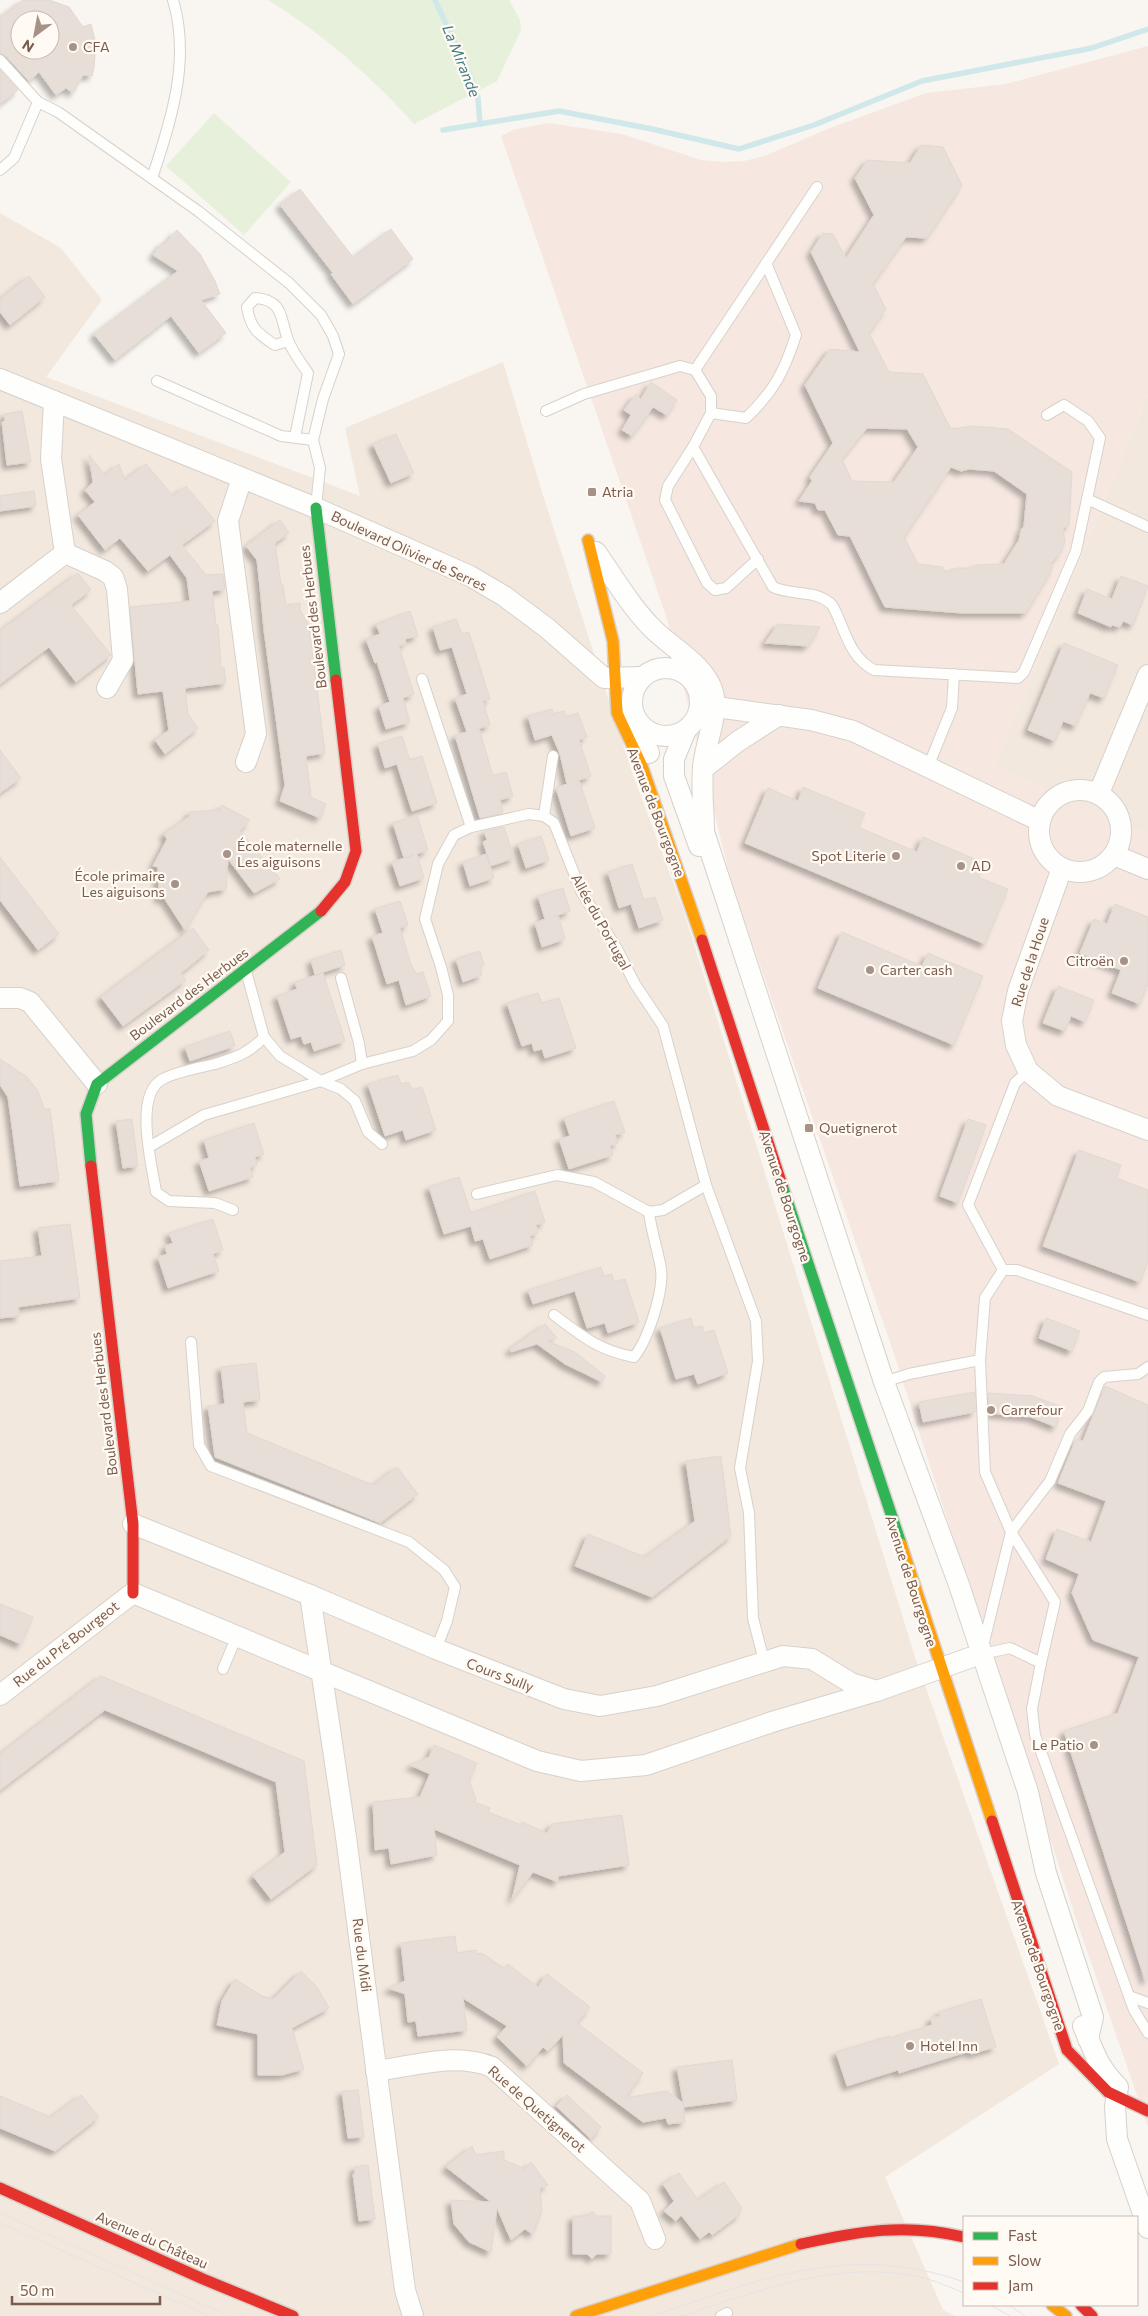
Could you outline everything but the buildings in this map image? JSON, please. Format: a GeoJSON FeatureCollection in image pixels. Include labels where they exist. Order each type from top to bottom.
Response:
{"type":"FeatureCollection","features":[{"type":"Feature","properties":{"kind":"street","name":"Boulevard Olivier de Serres"},"geometry":{"type":"LineString","coordinates":[[0,379],[316,508],[470,576],[496,591],[548,628],[612,684],[635,717]]}},
{"type":"Feature","properties":{"kind":"street"},"geometry":{"type":"LineString","coordinates":[[54,401],[51,459],[65,553]]}},
{"type":"Feature","properties":{"kind":"street"},"geometry":{"type":"LineString","coordinates":[[242,478],[228,521],[256,734],[246,762]]}},
{"type":"Feature","properties":{"kind":"street","name":"Boulevard des Herbues"},"geometry":{"type":"LineString","coordinates":[[133,1593],[133,1524],[86,1128],[86,1114],[97,1084],[324,909],[347,882],[356,851],[316,508]]}},
{"type":"Feature","properties":{"kind":"street","name":"Avenue de Bourgogne"},"geometry":{"type":"LineString","coordinates":[[588,540],[613,641],[612,684],[620,723],[642,766],[686,892],[945,1666],[1080,2060],[1097,2083],[1144,2109]]}},
{"type":"Feature","properties":{"kind":"street","name":"Avenue de Bourgogne"},"geometry":{"type":"LineString","coordinates":[[588,540],[620,588],[652,628],[698,669],[708,681],[713,693],[708,706],[703,768],[704,832],[884,1382],[958,1582],[1062,1961],[1088,2038],[1100,2066],[1117,2093]]}},
{"type":"Feature","properties":{"kind":"street"},"geometry":{"type":"LineString","coordinates":[[0,602],[65,553]]}},
{"type":"Feature","properties":{"kind":"street"},"geometry":{"type":"LineString","coordinates":[[65,553],[105,571],[113,577],[117,589],[123,660],[107,688]]}},
{"type":"Feature","properties":{"kind":"street"},"geometry":{"type":"LineString","coordinates":[[612,684],[642,677],[651,671],[663,668],[675,669],[686,674],[694,682],[708,706],[811,720],[853,731],[1040,821]]}},
{"type":"Feature","properties":{"kind":"street"},"geometry":{"type":"LineString","coordinates":[[1099,793],[1148,675]]}},
{"type":"Feature","properties":{"kind":"street"},"geometry":{"type":"LineString","coordinates":[[642,677],[632,694],[635,717],[645,730],[666,737],[676,736],[686,730],[708,706]]}},
{"type":"Feature","properties":{"kind":"street"},"geometry":{"type":"LineString","coordinates":[[703,768],[737,742],[778,715]]}},
{"type":"Feature","properties":{"kind":"street","name":"Avenue de Bourgogne"},"geometry":{"type":"LineString","coordinates":[[635,717],[728,983],[945,1666]]}},
{"type":"Feature","properties":{"kind":"street","name":"Avenue de Bourgogne"},"geometry":{"type":"LineString","coordinates":[[686,730],[674,759],[674,776],[705,865],[860,1342],[962,1623],[977,1655]]}},
{"type":"Feature","properties":{"kind":"street"},"geometry":{"type":"LineString","coordinates":[[1084,789],[1099,793],[1110,802],[1118,814],[1122,828],[1120,843],[1114,855],[1104,865],[1090,871],[1076,872],[1062,868],[1051,860],[1043,848],[1039,835],[1040,821],[1046,807],[1056,797],[1070,790],[1084,789]]}},
{"type":"Feature","properties":{"kind":"street"},"geometry":{"type":"LineString","coordinates":[[1114,855],[1148,869]]}},
{"type":"Feature","properties":{"kind":"street","name":"Rue de la Houe"},"geometry":{"type":"LineString","coordinates":[[1062,868],[1018,991],[1012,1021],[1016,1045],[1028,1071],[1058,1096],[1148,1130]]}},
{"type":"Feature","properties":{"kind":"street"},"geometry":{"type":"LineString","coordinates":[[0,998],[20,998],[30,1002],[97,1084]]}},
{"type":"Feature","properties":{"kind":"street","name":"Cours Sully"},"geometry":{"type":"LineString","coordinates":[[133,1524],[564,1700],[600,1706],[657,1696],[783,1656],[812,1660],[850,1682],[876,1691]]}},
{"type":"Feature","properties":{"kind":"street"},"geometry":{"type":"LineString","coordinates":[[133,1593],[537,1761],[581,1771],[646,1765],[775,1721],[876,1691],[977,1655]]}},
{"type":"Feature","properties":{"kind":"street","name":"Rue du Pré Bourgeot"},"geometry":{"type":"LineString","coordinates":[[0,1695],[133,1593]]}},
{"type":"Feature","properties":{"kind":"street","name":"Rue du Midi"},"geometry":{"type":"LineString","coordinates":[[310,1595],[323,1672],[405,2290],[413,2316]]}},
{"type":"Feature","properties":{"kind":"street","name":"Rue de Quetignerot"},"geometry":{"type":"LineString","coordinates":[[376,2071],[464,2060],[479,2062],[492,2067],[640,2201],[655,2239]]}},
{"type":"Feature","properties":{"kind":"street"},"geometry":{"type":"LineString","coordinates":[[1117,2093],[1117,2139],[1148,2228]]}},
{"type":"Feature","properties":{"kind":"street","name":"Avenue du Château"},"geometry":{"type":"LineString","coordinates":[[0,2188],[211,2282],[293,2316]]}},
{"type":"Feature","properties":{"kind":"street"},"geometry":{"type":"LineString","coordinates":[[576,2316],[798,2245],[828,2238],[882,2230],[922,2229],[963,2237]]}},
{"type":"Feature","properties":{"kind":"street"},"geometry":{"type":"LineString","coordinates":[[882,2230],[937,2245]]}},
{"type":"Feature","properties":{"kind":"street"},"geometry":{"type":"LineString","coordinates":[[1053,2306],[1066,2316]]}},
{"type":"Feature","properties":{"kind":"street"},"geometry":{"type":"LineString","coordinates":[[1082,2306],[1092,2316]]}},
{"type":"Feature","properties":{"kind":"lane"},"geometry":{"type":"LineString","coordinates":[[152,178],[172,117],[181,62],[177,12],[173,0]]}},
{"type":"Feature","properties":{"kind":"lane"},"geometry":{"type":"LineString","coordinates":[[0,60],[38,102],[58,112],[198,211],[289,283],[321,315],[334,336],[339,354],[323,399],[312,440],[320,468],[316,508]]}},
{"type":"Feature","properties":{"kind":"lane"},"geometry":{"type":"LineString","coordinates":[[0,170],[14,158],[38,102]]}},
{"type":"Feature","properties":{"kind":"lane"},"geometry":{"type":"LineString","coordinates":[[695,370],[817,187]]}},
{"type":"Feature","properties":{"kind":"lane"},"geometry":{"type":"LineString","coordinates":[[711,413],[746,418],[762,402],[780,377],[791,352],[796,335],[766,263]]}},
{"type":"Feature","properties":{"kind":"lane"},"geometry":{"type":"LineString","coordinates":[[288,341],[275,345],[259,334],[249,321],[247,307],[255,298],[267,299],[280,310],[288,341],[308,373],[294,437]]}},
{"type":"Feature","properties":{"kind":"lane"},"geometry":{"type":"LineString","coordinates":[[546,410],[584,394],[680,366],[695,370],[711,396],[711,413],[693,447],[668,486],[665,500],[707,583],[715,590],[726,588],[758,559]]}},
{"type":"Feature","properties":{"kind":"lane"},"geometry":{"type":"LineString","coordinates":[[156,381],[281,436],[312,440]]}},
{"type":"Feature","properties":{"kind":"lane"},"geometry":{"type":"LineString","coordinates":[[693,447],[773,587],[785,593],[817,594],[832,605],[852,649],[862,664],[874,670],[1018,678],[1024,672],[1076,551],[1100,438],[1088,421],[1064,405],[1047,415]]}},
{"type":"Feature","properties":{"kind":"lane"},"geometry":{"type":"LineString","coordinates":[[1087,500],[1148,527]]}},
{"type":"Feature","properties":{"kind":"lane"},"geometry":{"type":"LineString","coordinates":[[928,767],[952,708],[954,674]]}},
{"type":"Feature","properties":{"kind":"lane"},"geometry":{"type":"LineString","coordinates":[[422,678],[471,827]]}},
{"type":"Feature","properties":{"kind":"lane"},"geometry":{"type":"LineString","coordinates":[[149,1147],[204,1115],[321,1081],[362,1064],[413,1051],[431,1040],[448,1021],[448,994],[441,967],[424,919],[438,864],[454,835],[471,827],[529,814],[544,816],[553,756]]}},
{"type":"Feature","properties":{"kind":"lane","name":"Allée du Portugal"},"geometry":{"type":"LineString","coordinates":[[544,816],[554,823],[581,891],[617,949],[635,984],[663,1026],[706,1185],[756,1321],[758,1361],[740,1468],[748,1513],[753,1618],[764,1661]]}},
{"type":"Feature","properties":{"kind":"lane"},"geometry":{"type":"LineString","coordinates":[[246,970],[264,1037],[280,1056],[321,1081],[341,1089],[355,1102],[368,1132],[382,1144]]}},
{"type":"Feature","properties":{"kind":"lane"},"geometry":{"type":"LineString","coordinates":[[341,978],[359,1043],[362,1064]]}},
{"type":"Feature","properties":{"kind":"lane"},"geometry":{"type":"LineString","coordinates":[[233,1210],[215,1203],[169,1201],[156,1192],[145,1123],[149,1096],[162,1079],[239,1057],[256,1046],[264,1037]]}},
{"type":"Feature","properties":{"kind":"lane"},"geometry":{"type":"LineString","coordinates":[[1003,1270],[968,1205],[1015,1083],[1028,1071]]}},
{"type":"Feature","properties":{"kind":"lane"},"geometry":{"type":"LineString","coordinates":[[477,1194],[557,1175],[594,1182],[649,1212],[662,1210],[706,1185]]}},
{"type":"Feature","properties":{"kind":"lane"},"geometry":{"type":"LineString","coordinates":[[554,1315],[588,1340],[611,1353],[634,1357],[649,1330],[660,1284],[661,1270],[652,1235],[649,1212]]}},
{"type":"Feature","properties":{"kind":"lane"},"geometry":{"type":"LineString","coordinates":[[1003,1270],[1031,1273],[1148,1316]]}},
{"type":"Feature","properties":{"kind":"lane"},"geometry":{"type":"LineString","coordinates":[[1003,1270],[985,1298],[980,1360],[985,1472],[1011,1532],[1055,1602],[1032,1709],[1035,1735],[1134,2010],[1148,2033]]}},
{"type":"Feature","properties":{"kind":"lane"},"geometry":{"type":"LineString","coordinates":[[191,1342],[199,1445],[211,1466],[409,1542],[444,1570],[455,1587],[447,1621],[436,1649]]}},
{"type":"Feature","properties":{"kind":"lane"},"geometry":{"type":"LineString","coordinates":[[884,1382],[909,1374],[980,1360]]}},
{"type":"Feature","properties":{"kind":"lane"},"geometry":{"type":"LineString","coordinates":[[1041,1663],[1010,1648],[977,1655],[1011,1532],[1050,1481],[1070,1434],[1088,1411],[1099,1382],[1104,1377],[1138,1374],[1148,1367]]}},
{"type":"Feature","properties":{"kind":"lane"},"geometry":{"type":"LineString","coordinates":[[223,1670],[236,1636]]}},
{"type":"Feature","properties":{"kind":"lane"},"geometry":{"type":"LineString","coordinates":[[1130,1996],[1148,2004]]}},
{"type":"Feature","properties":{"kind":"shaded area"},"geometry":{"type":"Polygon","coordinates":[[[1148,46],[1148,395],[994,767],[1148,834],[1148,2127],[1077,1922],[894,1354],[731,881],[667,619],[501,136],[513,130],[548,123],[622,134],[701,160],[722,162],[744,161],[764,156],[830,128],[926,93],[1006,84],[1148,46]]]}},
{"type":"Feature","properties":{"kind":"shaded area"},"geometry":{"type":"Polygon","coordinates":[[[0,213],[61,248],[102,300],[46,377],[360,496],[345,428],[503,362],[541,489],[633,775],[683,909],[916,1660],[1059,2064],[885,2177],[943,2310],[955,2316],[0,2316],[0,213]]]}},
{"type":"Feature","properties":{"kind":"shaded area"},"geometry":{"type":"Polygon","coordinates":[[[1148,395],[1148,834],[994,767],[1148,395]]]}},
{"type":"Feature","properties":{"kind":"green space"},"geometry":{"type":"Polygon","coordinates":[[[268,0],[509,0],[520,20],[521,30],[497,81],[414,124],[381,89],[346,57],[308,27],[268,0]]]}},
{"type":"Feature","properties":{"kind":"green space"},"geometry":{"type":"Polygon","coordinates":[[[214,113],[291,182],[244,235],[166,166],[214,113]]]}},
{"type":"Feature","properties":{"kind":"waterway","name":"La Mirande"},"geometry":{"type":"LineString","coordinates":[[435,0],[467,69],[478,98],[480,124]]}},
{"type":"Feature","properties":{"kind":"waterway"},"geometry":{"type":"LineString","coordinates":[[443,130],[559,111],[652,129],[739,149],[814,125],[922,81],[1092,48],[1148,29]]}},
{"type":"Feature","properties":{"kind":"tram line"},"geometry":{"type":"LineString","coordinates":[[0,2213],[229,2316]]}},
{"type":"Feature","properties":{"kind":"tram line"},"geometry":{"type":"LineString","coordinates":[[0,2223],[209,2316]]}},
{"type":"Feature","properties":{"kind":"tram line"},"geometry":{"type":"LineString","coordinates":[[651,2316],[767,2279],[805,2270],[843,2265],[882,2265],[922,2270],[963,2282]]}},
{"type":"Feature","properties":{"kind":"tram line"},"geometry":{"type":"LineString","coordinates":[[682,2316],[772,2287],[834,2274],[865,2272],[897,2273],[928,2279],[963,2293]]}},
{"type":"Feature","properties":{"kind":"tram line"},"geometry":{"type":"LineString","coordinates":[[992,2306],[1010,2316]]}},
{"type":"Feature","properties":{"kind":"tram line"},"geometry":{"type":"LineString","coordinates":[[1010,2306],[1025,2316]]}},
{"type":"Feature","properties":{"kind":"traffic: fast"},"geometry":{"type":"LineString","coordinates":[[316,508],[336,680]]}},
{"type":"Feature","properties":{"kind":"traffic: fast"},"geometry":{"type":"LineString","coordinates":[[91,1166],[86,1114],[97,1084],[321,911]]}},
{"type":"Feature","properties":{"kind":"traffic: fast"},"geometry":{"type":"LineString","coordinates":[[782,1185],[901,1544]]}},
{"type":"Feature","properties":{"kind":"traffic: slow"},"geometry":{"type":"LineString","coordinates":[[588,540],[613,641],[617,713],[642,766],[702,940]]}},
{"type":"Feature","properties":{"kind":"traffic: slow"},"geometry":{"type":"LineString","coordinates":[[901,1544],[992,1821]]}},
{"type":"Feature","properties":{"kind":"traffic: slow"},"geometry":{"type":"LineString","coordinates":[[576,2316],[801,2244]]}},
{"type":"Feature","properties":{"kind":"traffic: slow"},"geometry":{"type":"LineString","coordinates":[[1053,2306],[1066,2316]]}},
{"type":"Feature","properties":{"kind":"traffic: jam"},"geometry":{"type":"LineString","coordinates":[[321,911],[345,882],[356,851],[336,680]]}},
{"type":"Feature","properties":{"kind":"traffic: jam"},"geometry":{"type":"LineString","coordinates":[[702,940],[782,1185]]}},
{"type":"Feature","properties":{"kind":"traffic: jam"},"geometry":{"type":"LineString","coordinates":[[91,1166],[133,1524],[133,1593]]}},
{"type":"Feature","properties":{"kind":"traffic: jam"},"geometry":{"type":"LineString","coordinates":[[992,1821],[1067,2050],[1108,2092],[1148,2111]]}},
{"type":"Feature","properties":{"kind":"traffic: jam"},"geometry":{"type":"LineString","coordinates":[[0,2188],[203,2279],[293,2316]]}},
{"type":"Feature","properties":{"kind":"traffic: jam"},"geometry":{"type":"LineString","coordinates":[[801,2244],[843,2235],[882,2230],[922,2230],[963,2237]]}},
{"type":"Feature","properties":{"kind":"traffic: jam"},"geometry":{"type":"LineString","coordinates":[[1082,2306],[1092,2316]]}},
{"type":"Feature","properties":{"kind":"place","name":"CFA"},"geometry":{"type":"Point","coordinates":[73,47]}},
{"type":"Feature","properties":{"kind":"place","name":"Atria"},"geometry":{"type":"Point","coordinates":[592,492]}},
{"type":"Feature","properties":{"kind":"place","name":"École maternelle Les aiguisons"},"geometry":{"type":"Point","coordinates":[227,854]}},
{"type":"Feature","properties":{"kind":"place","name":"Spot Literie"},"geometry":{"type":"Point","coordinates":[896,856]}},
{"type":"Feature","properties":{"kind":"place","name":"AD"},"geometry":{"type":"Point","coordinates":[961,866]}},
{"type":"Feature","properties":{"kind":"place","name":"École primaire Les aiguisons"},"geometry":{"type":"Point","coordinates":[175,884]}},
{"type":"Feature","properties":{"kind":"place","name":"Citroën"},"geometry":{"type":"Point","coordinates":[1124,961]}},
{"type":"Feature","properties":{"kind":"place","name":"Carter cash"},"geometry":{"type":"Point","coordinates":[870,970]}},
{"type":"Feature","properties":{"kind":"place","name":"Quetignerot"},"geometry":{"type":"Point","coordinates":[809,1128]}},
{"type":"Feature","properties":{"kind":"place","name":"Carrefour"},"geometry":{"type":"Point","coordinates":[991,1410]}},
{"type":"Feature","properties":{"kind":"place","name":"Le Patio"},"geometry":{"type":"Point","coordinates":[1094,1745]}},
{"type":"Feature","properties":{"kind":"place","name":"Hotel Inn"},"geometry":{"type":"Point","coordinates":[910,2046]}}]}
